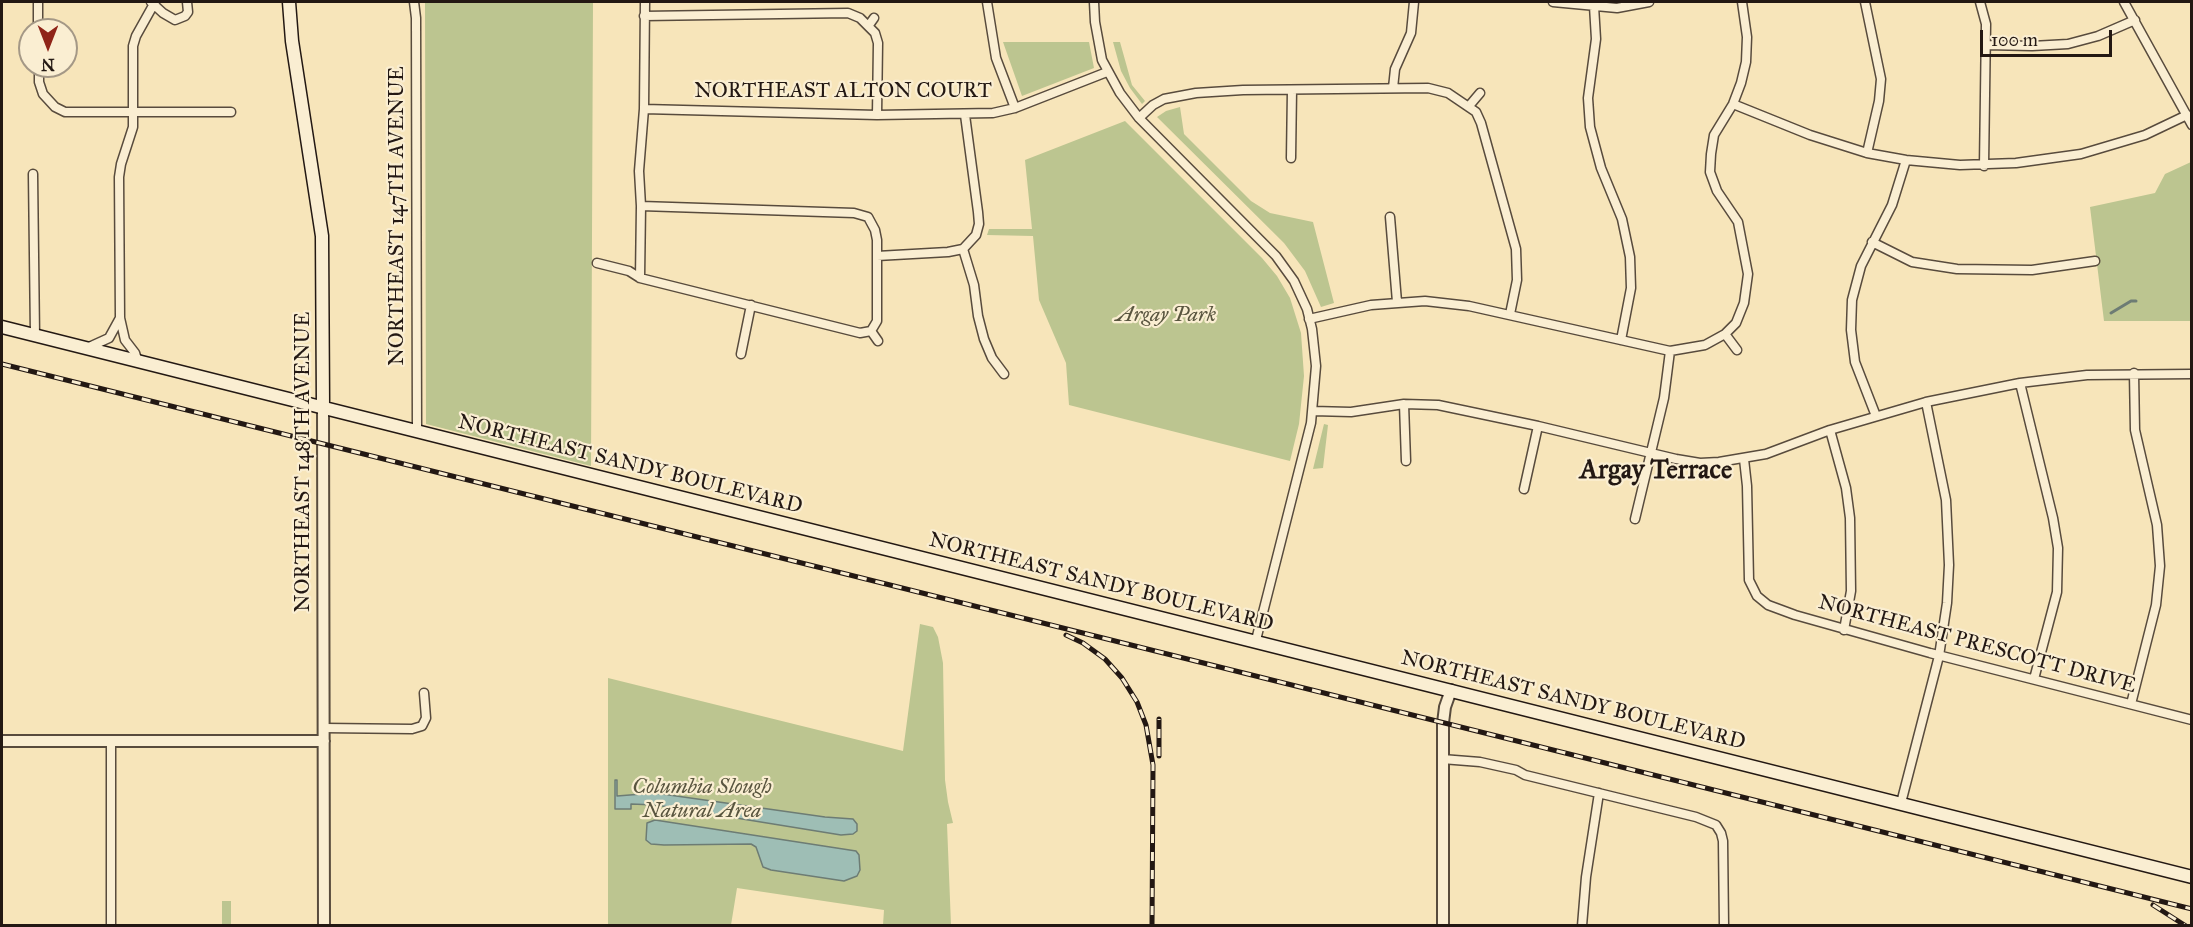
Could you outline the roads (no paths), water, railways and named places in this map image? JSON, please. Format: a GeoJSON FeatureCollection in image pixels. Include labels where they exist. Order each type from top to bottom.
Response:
{"type":"FeatureCollection","features":[{"type":"Feature","properties":{"kind":"main road","name":"NORTHEAST 148TH AVENUE"},"geometry":{"type":"LineString","coordinates":[[289,2],[292,41],[322,236],[323,408]]}},
{"type":"Feature","properties":{"kind":"main road","name":"NORTHEAST SANDY BOULEVARD"},"geometry":{"type":"LineString","coordinates":[[2,327],[621,484],[1256,640],[2192,877]]}},
{"type":"Feature","properties":{"kind":"street"},"geometry":{"type":"LineString","coordinates":[[38,2],[38,18]]}},
{"type":"Feature","properties":{"kind":"street"},"geometry":{"type":"LineString","coordinates":[[138,362],[135,353],[125,340],[120,318],[119,177],[131,136],[133,46],[135,36],[153,2],[175,20],[188,12],[187,2]]}},
{"type":"Feature","properties":{"kind":"street","name":"NORTHEAST 147TH AVENUE"},"geometry":{"type":"LineString","coordinates":[[414,2],[416,18],[417,431]]}},
{"type":"Feature","properties":{"kind":"street"},"geometry":{"type":"LineString","coordinates":[[640,278],[639,171],[644,109],[645,2]]}},
{"type":"Feature","properties":{"kind":"street"},"geometry":{"type":"LineString","coordinates":[[987,2],[996,58],[1015,108]]}},
{"type":"Feature","properties":{"kind":"street"},"geometry":{"type":"LineString","coordinates":[[1094,2],[1098,41],[1107,72],[1120,93],[1139,118],[1276,256],[1299,290],[1309,319],[1316,366],[1312,411],[1308,435],[1256,640]]}},
{"type":"Feature","properties":{"kind":"street"},"geometry":{"type":"LineString","coordinates":[[1393,88],[1395,69],[1411,33],[1414,2]]}},
{"type":"Feature","properties":{"kind":"street"},"geometry":{"type":"LineString","coordinates":[[1554,2],[1617,8],[1649,2]]}},
{"type":"Feature","properties":{"kind":"street"},"geometry":{"type":"LineString","coordinates":[[1309,319],[1371,304],[1451,303],[1510,314],[1670,351],[1705,345],[1725,334],[1736,323],[1744,303],[1748,274],[1738,222],[1721,199],[1710,172],[1714,135],[1733,104],[1742,83],[1746,62],[1747,38],[1742,2]]}},
{"type":"Feature","properties":{"kind":"street"},"geometry":{"type":"LineString","coordinates":[[1865,2],[1881,79],[1879,101],[1867,153]]}},
{"type":"Feature","properties":{"kind":"street"},"geometry":{"type":"LineString","coordinates":[[1980,2],[1986,24],[1984,166]]}},
{"type":"Feature","properties":{"kind":"street"},"geometry":{"type":"LineString","coordinates":[[2124,2],[2192,125]]}},
{"type":"Feature","properties":{"kind":"street"},"geometry":{"type":"LineString","coordinates":[[1594,6],[1596,39],[1588,98],[1591,133],[1601,168],[1622,219],[1630,257],[1630,295],[1622,340]]}},
{"type":"Feature","properties":{"kind":"street"},"geometry":{"type":"LineString","coordinates":[[644,16],[848,13],[872,21],[878,43],[877,115]]}},
{"type":"Feature","properties":{"kind":"street"},"geometry":{"type":"LineString","coordinates":[[1986,45],[2068,44],[2098,36],[2134,20]]}},
{"type":"Feature","properties":{"kind":"street","name":"NORTHEAST ALTON COURT"},"geometry":{"type":"LineString","coordinates":[[644,109],[877,115],[993,113],[1015,108],[1107,72]]}},
{"type":"Feature","properties":{"kind":"street"},"geometry":{"type":"LineString","coordinates":[[39,78],[46,99],[65,112],[231,111]]}},
{"type":"Feature","properties":{"kind":"street"},"geometry":{"type":"LineString","coordinates":[[1139,118],[1153,105],[1175,96],[1221,91],[1393,88],[1438,89],[1448,93],[1476,112],[1481,123],[1516,249],[1517,280],[1510,314]]}},
{"type":"Feature","properties":{"kind":"street"},"geometry":{"type":"LineString","coordinates":[[1291,158],[1292,90]]}},
{"type":"Feature","properties":{"kind":"street"},"geometry":{"type":"LineString","coordinates":[[1469,106],[1480,93]]}},
{"type":"Feature","properties":{"kind":"street"},"geometry":{"type":"LineString","coordinates":[[1733,104],[1810,135],[1867,153],[1939,164],[1984,166],[2048,160],[2081,154],[2145,135],[2187,116]]}},
{"type":"Feature","properties":{"kind":"street"},"geometry":{"type":"LineString","coordinates":[[877,256],[963,249],[976,236],[979,224],[965,115]]}},
{"type":"Feature","properties":{"kind":"street"},"geometry":{"type":"LineString","coordinates":[[1876,416],[1855,362],[1851,330],[1852,300],[1872,242],[1892,205],[1906,160]]}},
{"type":"Feature","properties":{"kind":"street"},"geometry":{"type":"LineString","coordinates":[[33,174],[35,336]]}},
{"type":"Feature","properties":{"kind":"street"},"geometry":{"type":"LineString","coordinates":[[597,263],[629,271],[640,278],[860,333],[871,331],[877,321],[875,230],[872,222],[862,214],[641,206]]}},
{"type":"Feature","properties":{"kind":"street"},"geometry":{"type":"LineString","coordinates":[[1390,217],[1397,302]]}},
{"type":"Feature","properties":{"kind":"street"},"geometry":{"type":"LineString","coordinates":[[1872,242],[1912,262],[1956,269],[2032,270],[2095,261]]}},
{"type":"Feature","properties":{"kind":"street"},"geometry":{"type":"LineString","coordinates":[[963,249],[975,285],[978,316],[984,339],[992,358],[1004,374]]}},
{"type":"Feature","properties":{"kind":"street"},"geometry":{"type":"LineString","coordinates":[[741,354],[751,305]]}},
{"type":"Feature","properties":{"kind":"street"},"geometry":{"type":"LineString","coordinates":[[86,348],[109,338],[120,318]]}},
{"type":"Feature","properties":{"kind":"street"},"geometry":{"type":"LineString","coordinates":[[871,331],[878,341]]}},
{"type":"Feature","properties":{"kind":"street"},"geometry":{"type":"LineString","coordinates":[[1725,334],[1737,350]]}},
{"type":"Feature","properties":{"kind":"street"},"geometry":{"type":"LineString","coordinates":[[1635,519],[1664,398],[1670,351]]}},
{"type":"Feature","properties":{"kind":"street"},"geometry":{"type":"LineString","coordinates":[[2131,704],[2156,605],[2160,566],[2157,525],[2135,430],[2134,373]]}},
{"type":"Feature","properties":{"kind":"street"},"geometry":{"type":"LineString","coordinates":[[1312,411],[1351,412],[1420,403],[1460,409],[1700,463],[1744,459],[1766,454],[1830,430],[1926,402],[2020,383],[2087,375],[2192,374]]}},
{"type":"Feature","properties":{"kind":"street"},"geometry":{"type":"LineString","coordinates":[[2020,383],[2053,518],[2058,548],[2057,592],[2034,679]]}},
{"type":"Feature","properties":{"kind":"street"},"geometry":{"type":"LineString","coordinates":[[1901,803],[1939,656],[1947,603],[1948,528],[1942,474],[1926,402]]}},
{"type":"Feature","properties":{"kind":"street"},"geometry":{"type":"LineString","coordinates":[[1404,404],[1406,461]]}},
{"type":"Feature","properties":{"kind":"street","name":"NORTHEAST 148TH AVENUE"},"geometry":{"type":"LineString","coordinates":[[323,408],[324,926]]}},
{"type":"Feature","properties":{"kind":"street"},"geometry":{"type":"LineString","coordinates":[[1524,489],[1538,426]]}},
{"type":"Feature","properties":{"kind":"street"},"geometry":{"type":"LineString","coordinates":[[1830,430],[1846,488],[1850,518],[1851,591],[1844,630]]}},
{"type":"Feature","properties":{"kind":"street","name":"NORTHEAST PRESCOTT DRIVE"},"geometry":{"type":"LineString","coordinates":[[1744,459],[1747,486],[1749,580],[1757,596],[1778,609],[1939,656],[2192,720]]}},
{"type":"Feature","properties":{"kind":"street"},"geometry":{"type":"LineString","coordinates":[[1443,926],[1443,723],[1450,690]]}},
{"type":"Feature","properties":{"kind":"street"},"geometry":{"type":"LineString","coordinates":[[324,728],[412,729],[422,726],[426,718],[424,693]]}},
{"type":"Feature","properties":{"kind":"street"},"geometry":{"type":"LineString","coordinates":[[2,741],[324,741]]}},
{"type":"Feature","properties":{"kind":"street"},"geometry":{"type":"LineString","coordinates":[[111,741],[111,926]]}},
{"type":"Feature","properties":{"kind":"street"},"geometry":{"type":"LineString","coordinates":[[1442,759],[1480,762],[1696,817],[1716,825],[1721,833],[1724,856],[1724,926]]}},
{"type":"Feature","properties":{"kind":"street"},"geometry":{"type":"LineString","coordinates":[[1582,926],[1586,877],[1599,794]]}},
{"type":"Feature","properties":{"kind":"water"},"geometry":{"type":"Polygon","coordinates":[[[615,780],[617,780],[617,796],[655,793],[853,819],[857,824],[857,831],[853,834],[841,835],[656,805],[631,804],[631,809],[615,809],[615,780]]]}},
{"type":"Feature","properties":{"kind":"water"},"geometry":{"type":"Polygon","coordinates":[[[655,820],[856,851],[859,855],[860,870],[857,876],[844,881],[763,867],[756,847],[751,844],[651,844],[646,840],[647,823],[655,820]]]}},
{"type":"Feature","properties":{"kind":"waterway"},"geometry":{"type":"LineString","coordinates":[[2111,313],[2131,301],[2136,301]]}},
{"type":"Feature","properties":{"kind":"railway"},"geometry":{"type":"LineString","coordinates":[[2,364],[2192,909]]}},
{"type":"Feature","properties":{"kind":"railway"},"geometry":{"type":"LineString","coordinates":[[1066,635],[1083,643],[1105,659],[1122,678],[1137,702],[1146,725],[1153,765],[1152,926]]}},
{"type":"Feature","properties":{"kind":"railway"},"geometry":{"type":"LineString","coordinates":[[1159,719],[1159,756]]}},
{"type":"Feature","properties":{"kind":"railway"},"geometry":{"type":"LineString","coordinates":[[2153,905],[2186,926]]}},
{"type":"Feature","properties":{"kind":"district","name":"Argay Terrace"},"geometry":{"type":"Point","coordinates":[1656,471]}},
{"type":"Feature","properties":{"kind":"park label","name":"Argay Park"},"geometry":{"type":"Point","coordinates":[1166,316]}},
{"type":"Feature","properties":{"kind":"park label","name":"Columbia Slough Natural Area"},"geometry":{"type":"Point","coordinates":[702,800]}}]}
